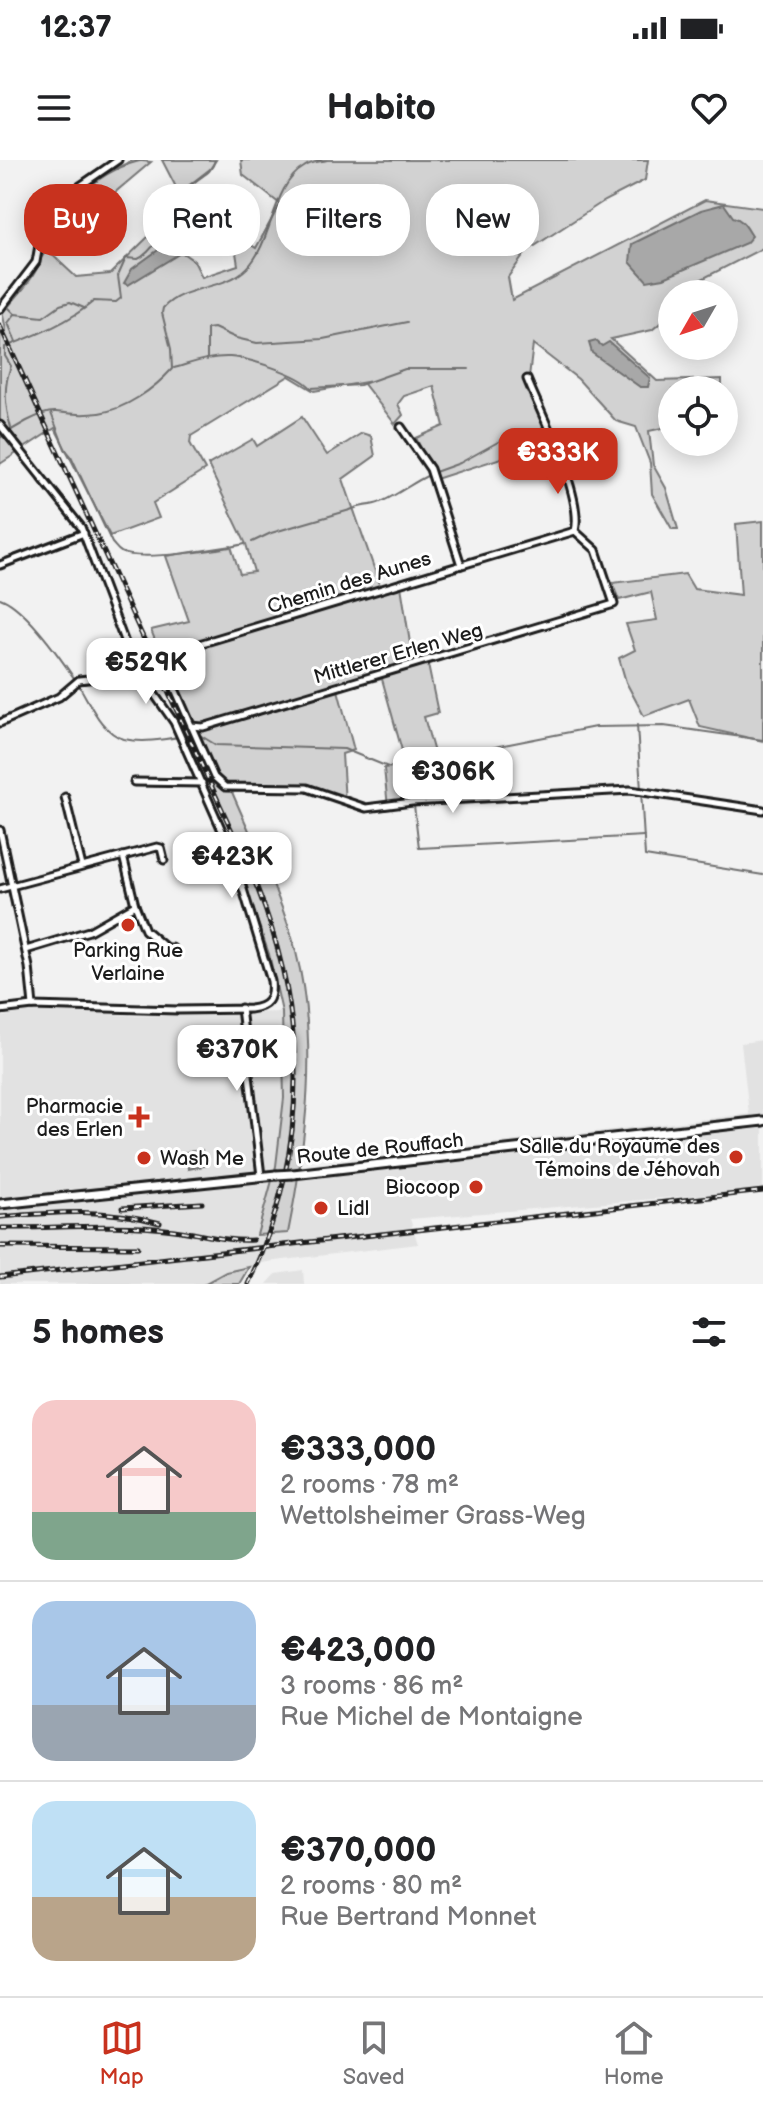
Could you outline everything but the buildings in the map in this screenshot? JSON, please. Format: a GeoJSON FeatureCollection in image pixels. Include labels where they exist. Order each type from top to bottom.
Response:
{"type":"FeatureCollection","features":[{"type":"Feature","properties":{"kind":"main road","name":"Route de Rouffach"},"geometry":{"type":"LineString","coordinates":[[0,1204],[763,1121]]}},
{"type":"Feature","properties":{"kind":"street"},"geometry":{"type":"LineString","coordinates":[[0,309],[36,262],[43,223],[51,206],[118,160]]}},
{"type":"Feature","properties":{"kind":"street"},"geometry":{"type":"LineString","coordinates":[[527,379],[578,509],[575,531]]}},
{"type":"Feature","properties":{"kind":"street"},"geometry":{"type":"LineString","coordinates":[[0,1010],[33,1006],[178,1010],[260,1008],[269,1002],[273,994],[232,853],[182,736],[133,664],[84,533],[2,427]]}},
{"type":"Feature","properties":{"kind":"street"},"geometry":{"type":"LineString","coordinates":[[401,427],[430,469],[461,565]]}},
{"type":"Feature","properties":{"kind":"street","name":"Chemin des Aunes"},"geometry":{"type":"LineString","coordinates":[[0,723],[59,697],[76,681],[106,677],[160,655],[575,531]]}},
{"type":"Feature","properties":{"kind":"street","name":"Mittlerer Erlen Weg"},"geometry":{"type":"LineString","coordinates":[[190,725],[203,727],[614,604],[596,550],[575,531]]}},
{"type":"Feature","properties":{"kind":"street"},"geometry":{"type":"LineString","coordinates":[[0,565],[84,533]]}},
{"type":"Feature","properties":{"kind":"street"},"geometry":{"type":"LineString","coordinates":[[160,655],[216,781],[225,787],[307,788],[366,808],[412,802],[630,790],[763,810]]}},
{"type":"Feature","properties":{"kind":"street"},"geometry":{"type":"LineString","coordinates":[[134,782],[202,783]]}},
{"type":"Feature","properties":{"kind":"street"},"geometry":{"type":"LineString","coordinates":[[65,797],[82,866]]}},
{"type":"Feature","properties":{"kind":"street"},"geometry":{"type":"LineString","coordinates":[[0,830],[26,950],[33,1006]]}},
{"type":"Feature","properties":{"kind":"street"},"geometry":{"type":"LineString","coordinates":[[0,889],[157,847],[161,848],[164,860]]}},
{"type":"Feature","properties":{"kind":"street"},"geometry":{"type":"LineString","coordinates":[[123,856],[135,905],[145,930],[166,948],[172,948]]}},
{"type":"Feature","properties":{"kind":"street"},"geometry":{"type":"LineString","coordinates":[[26,950],[89,931],[135,905]]}},
{"type":"Feature","properties":{"kind":"street"},"geometry":{"type":"LineString","coordinates":[[241,1008],[261,1176]]}},
{"type":"Feature","properties":{"kind":"shaded area"},"geometry":{"type":"Polygon","coordinates":[[[133,160],[151,162],[125,184],[85,184],[133,160]]]}},
{"type":"Feature","properties":{"kind":"shaded area"},"geometry":{"type":"Polygon","coordinates":[[[162,160],[216,160],[210,169],[191,184],[174,184],[162,160]]]}},
{"type":"Feature","properties":{"kind":"shaded area"},"geometry":{"type":"Polygon","coordinates":[[[241,160],[648,160],[645,180],[604,201],[539,243],[539,184],[426,184],[426,256],[523,256],[508,277],[512,300],[705,200],[763,208],[763,248],[700,280],[658,280],[658,325],[652,330],[611,339],[658,381],[658,429],[649,431],[653,465],[666,488],[678,529],[672,529],[652,494],[650,463],[636,427],[616,421],[578,379],[533,344],[529,377],[548,443],[436,479],[416,438],[444,426],[434,386],[404,396],[398,404],[403,415],[395,424],[364,384],[366,382],[314,391],[289,376],[191,436],[190,443],[205,470],[153,503],[159,518],[110,536],[55,428],[0,464],[0,335],[6,330],[2,311],[43,256],[53,256],[76,277],[110,274],[143,242],[143,256],[187,256],[194,261],[202,277],[238,265],[237,256],[260,256],[260,241],[276,211],[276,256],[410,256],[410,184],[276,184],[276,201],[260,188],[260,184],[254,184],[243,175],[241,160]]]}},
{"type":"Feature","properties":{"kind":"shaded area"},"geometry":{"type":"Polygon","coordinates":[[[724,204],[752,236],[746,243],[664,278],[647,281],[630,262],[632,244],[701,210],[724,204]]]}},
{"type":"Feature","properties":{"kind":"shaded area"},"geometry":{"type":"Polygon","coordinates":[[[150,256],[176,256],[128,285],[124,283],[132,269],[150,256]]]}},
{"type":"Feature","properties":{"kind":"shaded area"},"geometry":{"type":"Polygon","coordinates":[[[596,341],[602,346],[609,342],[650,378],[648,387],[640,387],[592,353],[589,343],[596,341]]]}},
{"type":"Feature","properties":{"kind":"shaded area"},"geometry":{"type":"Polygon","coordinates":[[[302,417],[327,455],[362,433],[371,436],[375,456],[343,479],[382,591],[401,586],[413,662],[427,660],[438,713],[424,717],[438,767],[421,772],[422,800],[388,807],[384,768],[406,765],[382,679],[338,690],[354,750],[342,754],[345,803],[301,789],[232,792],[290,931],[303,986],[307,1021],[305,1128],[288,1233],[257,1235],[276,1166],[284,1098],[282,1012],[269,954],[238,866],[243,860],[151,630],[189,621],[166,556],[231,546],[240,574],[254,572],[246,544],[208,465],[253,439],[257,446],[302,417]]]}},
{"type":"Feature","properties":{"kind":"shaded area"},"geometry":{"type":"Polygon","coordinates":[[[763,521],[763,741],[700,727],[689,699],[644,716],[626,682],[619,658],[635,650],[626,624],[657,620],[651,592],[619,600],[612,583],[685,574],[694,589],[741,595],[736,524],[763,521]]]}},
{"type":"Feature","properties":{"kind":"shaded area"},"geometry":{"type":"Polygon","coordinates":[[[32,1011],[136,1016],[282,1012],[284,1098],[276,1166],[258,1235],[288,1232],[301,1166],[749,1114],[741,1043],[763,1040],[763,1190],[410,1219],[418,1244],[267,1262],[226,1272],[204,1284],[0,1284],[0,1017],[32,1011]]]}},
{"type":"Feature","properties":{"kind":"shaded area"},"geometry":{"type":"Polygon","coordinates":[[[202,1150],[204,1166],[188,1169],[186,1152],[202,1150]]]}},
{"type":"Feature","properties":{"kind":"shaded area"},"geometry":{"type":"Polygon","coordinates":[[[249,1267],[239,1284],[204,1284],[226,1272],[249,1267]]]}},
{"type":"Feature","properties":{"kind":"shaded area"},"geometry":{"type":"Polygon","coordinates":[[[303,1270],[304,1284],[267,1284],[276,1274],[303,1270]]]}},
{"type":"Feature","properties":{"kind":"waterway"},"geometry":{"type":"LineString","coordinates":[[15,314],[8,307],[32,277],[48,237],[65,211],[101,178],[144,160]]}},
{"type":"Feature","properties":{"kind":"waterway"},"geometry":{"type":"LineString","coordinates":[[11,428],[6,397],[11,366],[5,356],[5,347],[63,322],[94,301],[116,302],[121,298],[118,276],[126,258],[138,259],[152,247],[190,187],[211,169],[215,160]]}},
{"type":"Feature","properties":{"kind":"waterway"},"geometry":{"type":"LineString","coordinates":[[0,438],[26,421],[49,412],[88,414],[109,411],[129,403],[157,384],[172,369],[163,308],[182,295],[227,281],[247,268],[256,257],[279,200],[293,175],[309,164],[327,160]]}},
{"type":"Feature","properties":{"kind":"waterway"},"geometry":{"type":"LineString","coordinates":[[16,342],[8,323],[15,314],[43,317],[70,302],[84,308]]}},
{"type":"Feature","properties":{"kind":"waterway"},"geometry":{"type":"LineString","coordinates":[[207,360],[207,329],[214,328],[257,343],[323,339],[407,322]]}},
{"type":"Feature","properties":{"kind":"waterway"},"geometry":{"type":"LineString","coordinates":[[174,368],[202,360],[238,358],[285,372],[311,388],[360,385],[405,369],[469,369]]}},
{"type":"Feature","properties":{"kind":"waterway"},"geometry":{"type":"LineString","coordinates":[[51,413],[65,449],[112,543],[120,551],[145,556],[245,544]]}},
{"type":"Feature","properties":{"kind":"waterway"},"geometry":{"type":"LineString","coordinates":[[435,472],[460,463],[516,432]]}},
{"type":"Feature","properties":{"kind":"waterway"},"geometry":{"type":"LineString","coordinates":[[252,542],[271,533],[381,502],[429,475]]}},
{"type":"Feature","properties":{"kind":"waterway"},"geometry":{"type":"LineString","coordinates":[[0,598],[21,612],[43,635],[78,684],[96,716],[116,736],[141,741],[192,735]]}},
{"type":"Feature","properties":{"kind":"waterway"},"geometry":{"type":"LineString","coordinates":[[637,725],[645,856],[763,875]]}},
{"type":"Feature","properties":{"kind":"waterway"},"geometry":{"type":"LineString","coordinates":[[198,734],[216,745],[344,749],[388,767],[421,770],[499,746],[595,727],[664,726],[763,740]]}},
{"type":"Feature","properties":{"kind":"waterway"},"geometry":{"type":"LineString","coordinates":[[418,770],[419,799]]}},
{"type":"Feature","properties":{"kind":"waterway"},"geometry":{"type":"LineString","coordinates":[[414,805],[419,848],[644,836]]}},
{"type":"Feature","properties":{"kind":"railway"},"geometry":{"type":"LineString","coordinates":[[0,326],[249,868],[269,920],[283,972],[292,1024],[295,1076],[292,1129],[284,1181],[269,1232],[248,1284]]}},
{"type":"Feature","properties":{"kind":"railway"},"geometry":{"type":"LineString","coordinates":[[0,1277],[763,1191]]}},
{"type":"Feature","properties":{"kind":"railway"},"geometry":{"type":"LineString","coordinates":[[122,1208],[202,1203]]}},
{"type":"Feature","properties":{"kind":"railway"},"geometry":{"type":"LineString","coordinates":[[0,1217],[101,1213],[160,1223]]}},
{"type":"Feature","properties":{"kind":"railway"},"geometry":{"type":"LineString","coordinates":[[2,1228],[131,1227],[253,1240]]}},
{"type":"Feature","properties":{"kind":"railway"},"geometry":{"type":"LineString","coordinates":[[0,1246],[138,1247]]}},
{"type":"Feature","properties":{"kind":"place","name":"Parking Rue Verlaine"},"geometry":{"type":"Point","coordinates":[128,925]}},
{"type":"Feature","properties":{"kind":"place","name":"Pharmacie des Erlen"},"geometry":{"type":"Point","coordinates":[139,1117]}},
{"type":"Feature","properties":{"kind":"place","name":"Salle du Royaume des Témoins de Jéhovah"},"geometry":{"type":"Point","coordinates":[736,1157]}},
{"type":"Feature","properties":{"kind":"place","name":"Wash Me"},"geometry":{"type":"Point","coordinates":[144,1158]}},
{"type":"Feature","properties":{"kind":"place","name":"Biocoop"},"geometry":{"type":"Point","coordinates":[476,1187]}},
{"type":"Feature","properties":{"kind":"place","name":"Lidl"},"geometry":{"type":"Point","coordinates":[321,1208]}}]}
